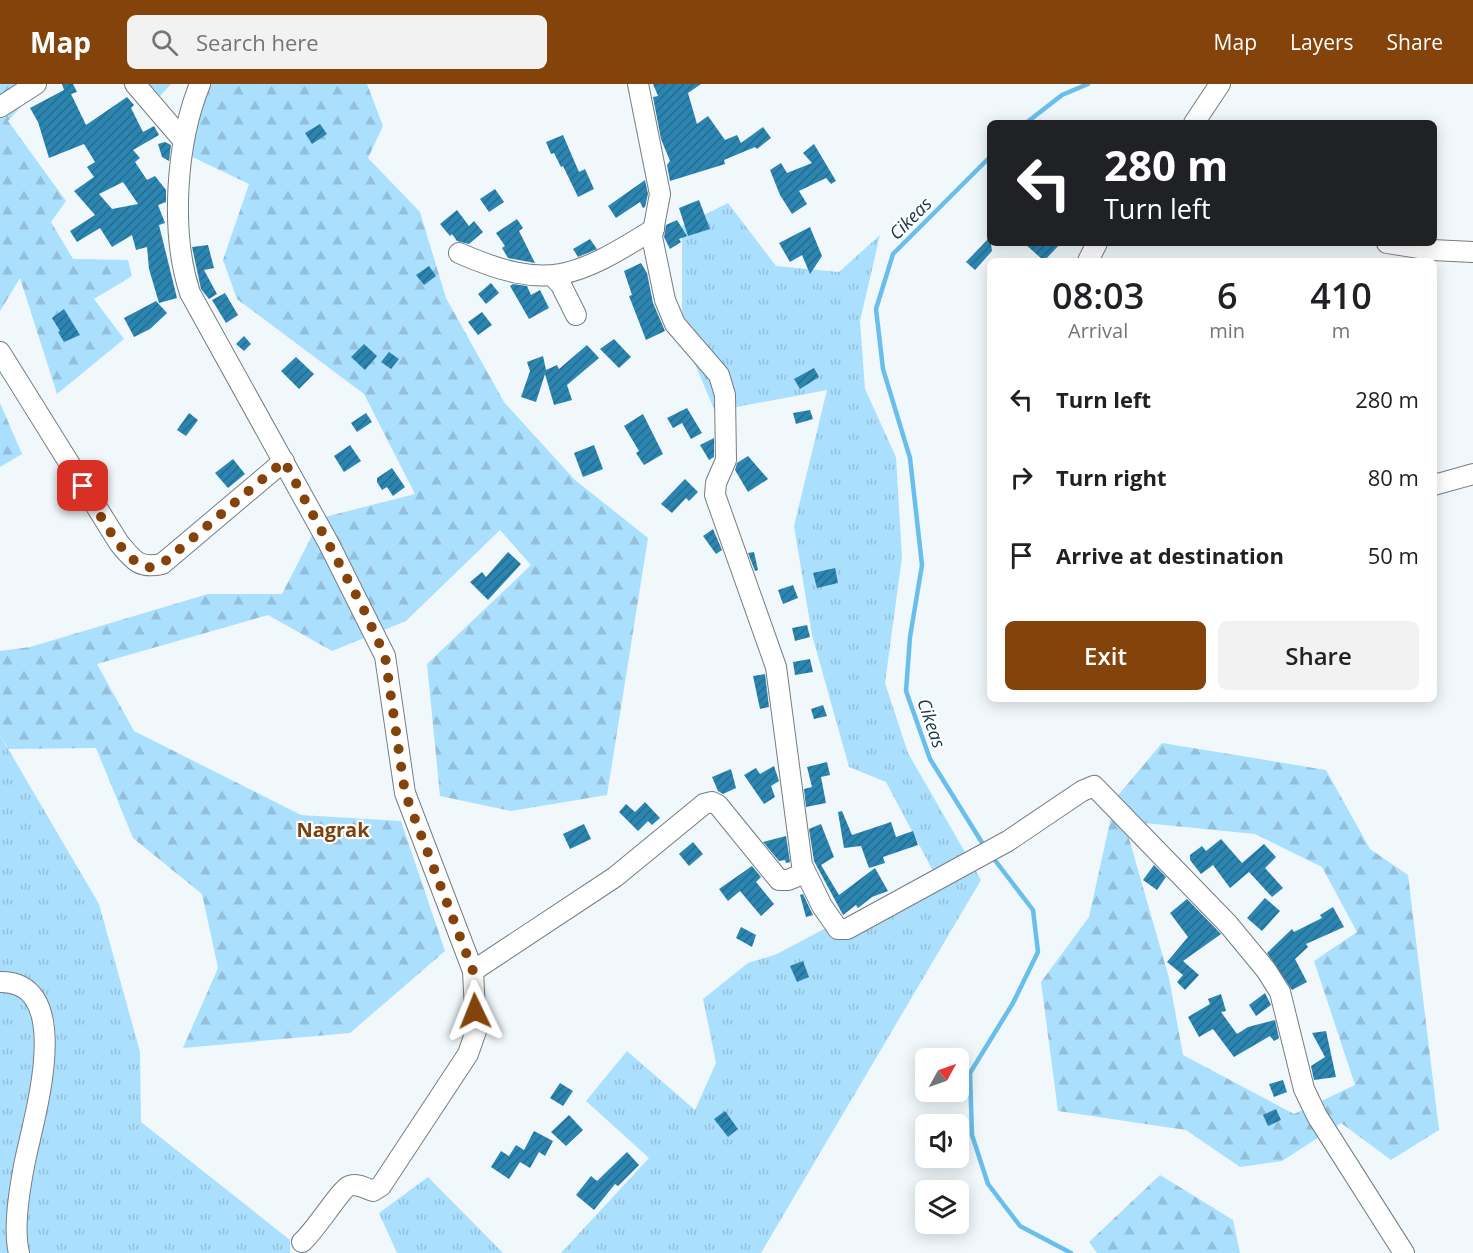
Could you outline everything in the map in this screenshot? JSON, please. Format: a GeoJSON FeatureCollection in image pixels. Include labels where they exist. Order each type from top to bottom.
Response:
{"type":"FeatureCollection","features":[{"type":"Feature","properties":{"kind":"street"},"geometry":{"type":"LineString","coordinates":[[0,107],[36,84]]}},
{"type":"Feature","properties":{"kind":"street"},"geometry":{"type":"LineString","coordinates":[[135,84],[183,140]]}},
{"type":"Feature","properties":{"kind":"street"},"geometry":{"type":"LineString","coordinates":[[200,84],[183,140],[180,222],[184,275],[190,293],[363,608],[385,656],[405,793],[473,971],[476,1031],[468,1054],[381,1186],[373,1191],[357,1185],[344,1189],[315,1231],[302,1242]]}},
{"type":"Feature","properties":{"kind":"street"},"geometry":{"type":"LineString","coordinates":[[638,84],[660,194],[652,237],[657,263],[669,314],[711,364],[723,384],[726,460],[716,483],[715,495],[776,667],[799,852],[805,873],[832,922],[843,930],[858,924],[1008,841],[1082,791],[1094,786],[1144,840],[1185,878],[1247,946],[1280,992],[1304,1089],[1317,1116],[1404,1253]]}},
{"type":"Feature","properties":{"kind":"street"},"geometry":{"type":"LineString","coordinates":[[1196,120],[1220,84]]}},
{"type":"Feature","properties":{"kind":"street"},"geometry":{"type":"LineString","coordinates":[[459,253],[489,266],[517,274],[553,276],[576,272],[654,229]]}},
{"type":"Feature","properties":{"kind":"street"},"geometry":{"type":"LineString","coordinates":[[1406,246],[1473,252]]}},
{"type":"Feature","properties":{"kind":"street"},"geometry":{"type":"LineString","coordinates":[[553,276],[564,290],[576,315]]}},
{"type":"Feature","properties":{"kind":"street"},"geometry":{"type":"LineString","coordinates":[[0,352],[119,543],[134,560],[148,567],[162,564],[284,461]]}},
{"type":"Feature","properties":{"kind":"street"},"geometry":{"type":"LineString","coordinates":[[1437,484],[1473,474]]}},
{"type":"Feature","properties":{"kind":"street"},"geometry":{"type":"LineString","coordinates":[[473,971],[615,877],[704,804],[712,802],[718,805],[779,880],[788,880],[805,873]]}},
{"type":"Feature","properties":{"kind":"street"},"geometry":{"type":"LineString","coordinates":[[0,982],[21,984],[31,994],[42,1018],[44,1076],[24,1163],[20,1198],[19,1253]]}},
{"type":"Feature","properties":{"kind":"green space"},"geometry":{"type":"Polygon","coordinates":[[[0,84],[41,84],[8,121],[66,201],[51,222],[73,259],[128,260],[132,276],[94,299],[124,339],[57,394],[20,278],[0,311],[0,84]]]}},
{"type":"Feature","properties":{"kind":"green space"},"geometry":{"type":"Polygon","coordinates":[[[122,84],[171,84],[153,104],[122,84]]]}},
{"type":"Feature","properties":{"kind":"green space"},"geometry":{"type":"Polygon","coordinates":[[[203,84],[367,84],[383,126],[368,158],[420,212],[446,298],[504,402],[575,480],[648,538],[607,795],[511,811],[440,796],[427,664],[531,565],[500,530],[406,621],[332,651],[268,615],[97,664],[134,731],[301,815],[401,821],[445,951],[350,1033],[183,1048],[218,968],[202,894],[133,838],[96,748],[9,749],[0,735],[0,651],[30,647],[208,594],[282,594],[321,518],[415,494],[364,394],[237,299],[223,260],[249,184],[184,153],[203,84]]]}},
{"type":"Feature","properties":{"kind":"green space"},"geometry":{"type":"Polygon","coordinates":[[[728,203],[776,266],[839,272],[880,235],[860,321],[865,389],[896,457],[902,557],[885,683],[908,753],[981,880],[761,1253],[561,1253],[649,1158],[586,1101],[627,1051],[695,1110],[716,1063],[703,999],[748,963],[777,954],[933,871],[886,782],[849,767],[812,635],[794,526],[827,390],[715,411],[682,334],[682,226],[728,203]]]}},
{"type":"Feature","properties":{"kind":"green space"},"geometry":{"type":"Polygon","coordinates":[[[0,403],[22,454],[0,467],[0,403]]]}},
{"type":"Feature","properties":{"kind":"green space"},"geometry":{"type":"Polygon","coordinates":[[[0,735],[99,904],[140,1052],[141,1122],[290,1240],[290,1253],[0,1253],[0,735]]]}},
{"type":"Feature","properties":{"kind":"green space"},"geometry":{"type":"Polygon","coordinates":[[[1162,743],[1326,770],[1370,849],[1408,875],[1439,1130],[1391,1160],[1341,1123],[1282,1161],[1240,1167],[1186,1130],[1058,1111],[1041,982],[1089,917],[1115,799],[1162,743]],[[1124,821],[1169,978],[1183,1055],[1294,1114],[1355,1085],[1314,961],[1357,932],[1322,867],[1255,834],[1124,821]]]}},
{"type":"Feature","properties":{"kind":"green space"},"geometry":{"type":"Polygon","coordinates":[[[1160,1175],[1233,1220],[1240,1253],[1097,1253],[1089,1242],[1160,1175]]]}},
{"type":"Feature","properties":{"kind":"green space"},"geometry":{"type":"Polygon","coordinates":[[[428,1177],[503,1253],[397,1253],[379,1213],[428,1177]]]}},
{"type":"Feature","properties":{"kind":"building"},"geometry":{"type":"Polygon","coordinates":[[[62,84],[73,84],[77,92],[71,94],[86,125],[127,97],[134,105],[131,108],[143,132],[154,126],[159,135],[133,150],[140,158],[135,162],[147,180],[155,176],[166,190],[166,202],[158,205],[165,223],[159,225],[177,298],[159,303],[149,269],[147,247],[136,250],[132,235],[112,247],[100,228],[77,242],[70,231],[95,215],[74,191],[94,177],[87,167],[95,162],[84,144],[49,158],[38,122],[30,108],[64,90],[62,84]],[[123,182],[99,194],[112,209],[138,204],[123,182]]]}},
{"type":"Feature","properties":{"kind":"building"},"geometry":{"type":"Polygon","coordinates":[[[653,84],[701,84],[688,93],[697,124],[708,116],[725,140],[737,135],[741,143],[763,127],[771,138],[757,149],[755,147],[724,160],[725,164],[670,181],[667,165],[670,161],[661,139],[653,97],[658,96],[653,84]]]}},
{"type":"Feature","properties":{"kind":"building"},"geometry":{"type":"Polygon","coordinates":[[[320,124],[327,134],[312,144],[305,133],[320,124]]]}},
{"type":"Feature","properties":{"kind":"building"},"geometry":{"type":"Polygon","coordinates":[[[563,135],[579,172],[585,169],[594,189],[578,197],[563,166],[561,167],[554,153],[551,154],[546,142],[563,135]]]}},
{"type":"Feature","properties":{"kind":"building"},"geometry":{"type":"Polygon","coordinates":[[[165,142],[171,145],[169,161],[162,157],[158,144],[165,142]]]}},
{"type":"Feature","properties":{"kind":"building"},"geometry":{"type":"Polygon","coordinates":[[[814,144],[836,181],[831,184],[826,178],[799,191],[807,204],[792,214],[780,195],[770,170],[781,163],[787,173],[812,163],[803,153],[814,144]]]}},
{"type":"Feature","properties":{"kind":"building"},"geometry":{"type":"Polygon","coordinates":[[[645,180],[648,194],[645,207],[643,208],[640,202],[616,218],[608,206],[645,180]]]}},
{"type":"Feature","properties":{"kind":"building"},"geometry":{"type":"Polygon","coordinates":[[[495,189],[504,202],[489,212],[480,199],[495,189]]]}},
{"type":"Feature","properties":{"kind":"building"},"geometry":{"type":"Polygon","coordinates":[[[699,200],[710,229],[688,236],[679,208],[699,200]]]}},
{"type":"Feature","properties":{"kind":"building"},"geometry":{"type":"Polygon","coordinates":[[[457,210],[469,226],[474,221],[483,232],[469,244],[457,241],[440,224],[457,210]]]}},
{"type":"Feature","properties":{"kind":"building"},"geometry":{"type":"Polygon","coordinates":[[[517,219],[523,228],[519,231],[535,263],[508,258],[502,248],[505,246],[496,233],[517,219]]]}},
{"type":"Feature","properties":{"kind":"building"},"geometry":{"type":"Polygon","coordinates":[[[677,220],[687,236],[679,239],[681,242],[670,249],[664,237],[666,225],[677,220]]]}},
{"type":"Feature","properties":{"kind":"building"},"geometry":{"type":"Polygon","coordinates":[[[810,227],[822,256],[810,274],[802,255],[790,262],[779,243],[810,227]]]}},
{"type":"Feature","properties":{"kind":"building"},"geometry":{"type":"Polygon","coordinates":[[[590,239],[597,249],[578,257],[573,249],[590,239]]]}},
{"type":"Feature","properties":{"kind":"building"},"geometry":{"type":"Polygon","coordinates":[[[987,240],[987,246],[991,246],[992,251],[975,270],[966,262],[987,240]]]}},
{"type":"Feature","properties":{"kind":"building"},"geometry":{"type":"Polygon","coordinates":[[[208,245],[214,268],[204,270],[217,294],[209,299],[201,289],[192,247],[208,245]]]}},
{"type":"Feature","properties":{"kind":"building"},"geometry":{"type":"Polygon","coordinates":[[[1027,246],[1058,246],[1047,258],[1041,258],[1027,246]]]}},
{"type":"Feature","properties":{"kind":"building"},"geometry":{"type":"Polygon","coordinates":[[[641,263],[647,273],[653,303],[665,331],[646,340],[629,296],[632,295],[624,271],[641,263]]]}},
{"type":"Feature","properties":{"kind":"building"},"geometry":{"type":"Polygon","coordinates":[[[429,266],[436,276],[424,285],[416,275],[429,266]]]}},
{"type":"Feature","properties":{"kind":"building"},"geometry":{"type":"Polygon","coordinates":[[[491,283],[499,293],[486,304],[478,294],[491,283]]]}},
{"type":"Feature","properties":{"kind":"building"},"geometry":{"type":"Polygon","coordinates":[[[513,284],[527,286],[531,295],[540,290],[549,308],[529,319],[510,286],[513,284]]]}},
{"type":"Feature","properties":{"kind":"building"},"geometry":{"type":"Polygon","coordinates":[[[225,293],[238,315],[226,323],[212,300],[225,293]]]}},
{"type":"Feature","properties":{"kind":"building"},"geometry":{"type":"Polygon","coordinates":[[[156,301],[167,313],[150,329],[134,337],[124,318],[156,301]]]}},
{"type":"Feature","properties":{"kind":"building"},"geometry":{"type":"Polygon","coordinates":[[[64,309],[80,335],[64,342],[52,318],[64,309]]]}},
{"type":"Feature","properties":{"kind":"building"},"geometry":{"type":"Polygon","coordinates":[[[482,312],[492,325],[478,335],[468,322],[482,312]]]}},
{"type":"Feature","properties":{"kind":"building"},"geometry":{"type":"Polygon","coordinates":[[[244,336],[251,344],[244,351],[236,344],[244,336]]]}},
{"type":"Feature","properties":{"kind":"building"},"geometry":{"type":"Polygon","coordinates":[[[614,339],[631,357],[619,368],[600,349],[614,339]]]}},
{"type":"Feature","properties":{"kind":"building"},"geometry":{"type":"Polygon","coordinates":[[[364,344],[377,356],[365,370],[351,357],[364,344]]]}},
{"type":"Feature","properties":{"kind":"building"},"geometry":{"type":"Polygon","coordinates":[[[587,345],[599,358],[567,385],[572,400],[554,405],[545,374],[536,402],[521,397],[530,371],[527,362],[543,356],[546,370],[557,365],[559,369],[587,345]]]}},
{"type":"Feature","properties":{"kind":"building"},"geometry":{"type":"Polygon","coordinates":[[[389,352],[399,359],[391,369],[381,362],[389,352]]]}},
{"type":"Feature","properties":{"kind":"building"},"geometry":{"type":"Polygon","coordinates":[[[296,357],[314,374],[299,389],[281,371],[296,357]]]}},
{"type":"Feature","properties":{"kind":"building"},"geometry":{"type":"Polygon","coordinates":[[[814,368],[819,377],[800,389],[794,379],[814,368]]]}},
{"type":"Feature","properties":{"kind":"building"},"geometry":{"type":"Polygon","coordinates":[[[687,408],[702,433],[691,439],[682,423],[673,428],[667,418],[687,408]]]}},
{"type":"Feature","properties":{"kind":"building"},"geometry":{"type":"Polygon","coordinates":[[[810,410],[813,419],[796,424],[793,413],[810,410]]]}},
{"type":"Feature","properties":{"kind":"building"},"geometry":{"type":"Polygon","coordinates":[[[189,413],[198,420],[186,436],[177,430],[189,413]]]}},
{"type":"Feature","properties":{"kind":"building"},"geometry":{"type":"Polygon","coordinates":[[[366,413],[372,422],[357,432],[351,423],[366,413]]]}},
{"type":"Feature","properties":{"kind":"building"},"geometry":{"type":"Polygon","coordinates":[[[643,414],[663,454],[644,465],[636,453],[639,451],[624,426],[643,414]]]}},
{"type":"Feature","properties":{"kind":"building"},"geometry":{"type":"Polygon","coordinates":[[[714,438],[714,457],[709,460],[700,445],[714,438]]]}},
{"type":"Feature","properties":{"kind":"building"},"geometry":{"type":"Polygon","coordinates":[[[350,445],[361,461],[344,472],[334,456],[350,445]]]}},
{"type":"Feature","properties":{"kind":"building"},"geometry":{"type":"Polygon","coordinates":[[[594,445],[603,469],[583,477],[574,453],[594,445]]]}},
{"type":"Feature","properties":{"kind":"building"},"geometry":{"type":"Polygon","coordinates":[[[748,456],[768,479],[748,492],[735,470],[737,463],[748,456]]]}},
{"type":"Feature","properties":{"kind":"building"},"geometry":{"type":"Polygon","coordinates":[[[233,459],[245,474],[228,488],[215,473],[233,459]]]}},
{"type":"Feature","properties":{"kind":"building"},"geometry":{"type":"Polygon","coordinates":[[[392,468],[405,487],[393,496],[387,487],[382,490],[377,482],[377,478],[392,468]]]}},
{"type":"Feature","properties":{"kind":"building"},"geometry":{"type":"Polygon","coordinates":[[[685,479],[698,492],[689,501],[686,498],[672,513],[661,504],[685,479]]]}},
{"type":"Feature","properties":{"kind":"building"},"geometry":{"type":"Polygon","coordinates":[[[713,529],[722,550],[716,554],[703,536],[713,529]]]}},
{"type":"Feature","properties":{"kind":"building"},"geometry":{"type":"Polygon","coordinates":[[[508,552],[521,564],[488,600],[470,582],[482,572],[486,577],[508,552]]]}},
{"type":"Feature","properties":{"kind":"building"},"geometry":{"type":"Polygon","coordinates":[[[754,552],[758,570],[755,571],[748,553],[754,552]]]}},
{"type":"Feature","properties":{"kind":"building"},"geometry":{"type":"Polygon","coordinates":[[[835,568],[838,583],[817,588],[813,573],[835,568]]]}},
{"type":"Feature","properties":{"kind":"building"},"geometry":{"type":"Polygon","coordinates":[[[793,585],[798,598],[783,604],[778,590],[793,585]]]}},
{"type":"Feature","properties":{"kind":"building"},"geometry":{"type":"Polygon","coordinates":[[[807,625],[810,637],[795,641],[792,628],[807,625]]]}},
{"type":"Feature","properties":{"kind":"building"},"geometry":{"type":"Polygon","coordinates":[[[810,659],[813,672],[795,675],[793,662],[810,659]]]}},
{"type":"Feature","properties":{"kind":"building"},"geometry":{"type":"Polygon","coordinates":[[[765,674],[769,707],[760,709],[753,676],[765,674]]]}},
{"type":"Feature","properties":{"kind":"building"},"geometry":{"type":"Polygon","coordinates":[[[823,705],[827,716],[814,719],[811,709],[823,705]]]}},
{"type":"Feature","properties":{"kind":"building"},"geometry":{"type":"Polygon","coordinates":[[[827,762],[830,775],[821,777],[826,803],[806,807],[804,789],[812,787],[807,767],[827,762]]]}},
{"type":"Feature","properties":{"kind":"building"},"geometry":{"type":"Polygon","coordinates":[[[774,766],[779,781],[771,786],[775,797],[764,804],[744,775],[756,768],[760,774],[774,766]]]}},
{"type":"Feature","properties":{"kind":"building"},"geometry":{"type":"Polygon","coordinates":[[[731,769],[736,788],[723,794],[718,791],[712,777],[731,769]]]}},
{"type":"Feature","properties":{"kind":"building"},"geometry":{"type":"Polygon","coordinates":[[[645,802],[660,818],[652,825],[648,821],[638,831],[619,812],[626,804],[635,812],[645,802]]]}},
{"type":"Feature","properties":{"kind":"building"},"geometry":{"type":"Polygon","coordinates":[[[842,811],[852,835],[891,822],[896,837],[913,831],[918,845],[883,857],[885,863],[869,868],[861,846],[844,848],[838,812],[842,811]]]}},
{"type":"Feature","properties":{"kind":"building"},"geometry":{"type":"Polygon","coordinates":[[[584,824],[591,839],[570,849],[563,834],[584,824]]]}},
{"type":"Feature","properties":{"kind":"building"},"geometry":{"type":"Polygon","coordinates":[[[821,824],[834,857],[821,865],[839,895],[875,868],[888,891],[872,897],[858,908],[856,905],[843,915],[814,861],[809,829],[821,824]]]}},
{"type":"Feature","properties":{"kind":"building"},"geometry":{"type":"Polygon","coordinates":[[[786,836],[790,862],[786,863],[785,860],[779,861],[763,842],[786,836]]]}},
{"type":"Feature","properties":{"kind":"building"},"geometry":{"type":"Polygon","coordinates":[[[1221,839],[1242,863],[1264,844],[1276,857],[1265,868],[1283,888],[1272,897],[1249,872],[1230,888],[1213,865],[1201,874],[1190,860],[1190,855],[1202,846],[1206,851],[1221,839]]]}},
{"type":"Feature","properties":{"kind":"building"},"geometry":{"type":"Polygon","coordinates":[[[693,842],[703,854],[689,866],[679,854],[693,842]]]}},
{"type":"Feature","properties":{"kind":"building"},"geometry":{"type":"Polygon","coordinates":[[[1154,865],[1166,877],[1157,890],[1143,880],[1154,865]]]}},
{"type":"Feature","properties":{"kind":"building"},"geometry":{"type":"Polygon","coordinates":[[[752,866],[761,877],[756,882],[774,904],[761,916],[740,891],[728,901],[719,889],[752,866]]]}},
{"type":"Feature","properties":{"kind":"building"},"geometry":{"type":"Polygon","coordinates":[[[803,894],[813,915],[806,917],[800,895],[803,894]]]}},
{"type":"Feature","properties":{"kind":"building"},"geometry":{"type":"Polygon","coordinates":[[[1265,898],[1280,911],[1262,931],[1247,918],[1265,898]]]}},
{"type":"Feature","properties":{"kind":"building"},"geometry":{"type":"Polygon","coordinates":[[[1187,899],[1221,934],[1183,961],[1199,975],[1185,990],[1177,982],[1183,975],[1167,962],[1188,937],[1170,913],[1187,899]]]}},
{"type":"Feature","properties":{"kind":"building"},"geometry":{"type":"Polygon","coordinates":[[[1333,907],[1344,927],[1306,944],[1308,947],[1295,959],[1307,982],[1292,990],[1267,953],[1292,929],[1294,932],[1322,918],[1320,915],[1333,907]]]}},
{"type":"Feature","properties":{"kind":"building"},"geometry":{"type":"Polygon","coordinates":[[[741,927],[756,935],[752,947],[736,938],[741,927]]]}},
{"type":"Feature","properties":{"kind":"building"},"geometry":{"type":"Polygon","coordinates":[[[803,961],[809,977],[797,982],[790,966],[803,961]]]}},
{"type":"Feature","properties":{"kind":"building"},"geometry":{"type":"Polygon","coordinates":[[[1265,993],[1271,1005],[1256,1016],[1249,1005],[1265,993]]]}},
{"type":"Feature","properties":{"kind":"building"},"geometry":{"type":"Polygon","coordinates":[[[1221,994],[1226,1011],[1221,1012],[1237,1034],[1248,1027],[1275,1020],[1279,1038],[1274,1041],[1270,1036],[1234,1057],[1213,1029],[1199,1037],[1188,1017],[1210,1004],[1208,999],[1221,994]]]}},
{"type":"Feature","properties":{"kind":"building"},"geometry":{"type":"Polygon","coordinates":[[[1326,1031],[1336,1077],[1314,1080],[1311,1066],[1325,1057],[1312,1033],[1326,1031]]]}},
{"type":"Feature","properties":{"kind":"building"},"geometry":{"type":"Polygon","coordinates":[[[1283,1080],[1287,1092],[1274,1097],[1269,1084],[1283,1080]]]}},
{"type":"Feature","properties":{"kind":"building"},"geometry":{"type":"Polygon","coordinates":[[[560,1083],[573,1091],[563,1106],[550,1098],[560,1083]]]}},
{"type":"Feature","properties":{"kind":"building"},"geometry":{"type":"Polygon","coordinates":[[[1276,1109],[1281,1120],[1268,1126],[1263,1115],[1276,1109]]]}},
{"type":"Feature","properties":{"kind":"building"},"geometry":{"type":"Polygon","coordinates":[[[725,1111],[738,1129],[728,1137],[714,1119],[725,1111]]]}},
{"type":"Feature","properties":{"kind":"building"},"geometry":{"type":"Polygon","coordinates":[[[569,1115],[583,1130],[566,1146],[551,1132],[569,1115]]]}},
{"type":"Feature","properties":{"kind":"building"},"geometry":{"type":"Polygon","coordinates":[[[534,1131],[553,1141],[545,1156],[539,1152],[530,1168],[520,1162],[509,1179],[491,1167],[501,1151],[509,1156],[516,1145],[524,1150],[534,1131]]]}},
{"type":"Feature","properties":{"kind":"building"},"geometry":{"type":"Polygon","coordinates":[[[627,1152],[639,1165],[618,1186],[615,1184],[594,1210],[576,1195],[591,1176],[597,1181],[627,1152]]]}},
{"type":"Feature","properties":{"kind":"waterway","name":"Cikeas"},"geometry":{"type":"LineString","coordinates":[[1030,120],[1062,95],[1088,84]]}},
{"type":"Feature","properties":{"kind":"waterway","name":"Cikeas"},"geometry":{"type":"LineString","coordinates":[[986,849],[930,759],[906,691],[910,637],[922,565],[910,458],[883,369],[876,309],[893,254],[987,160]]}},
{"type":"Feature","properties":{"kind":"waterway","name":"Cikeas"},"geometry":{"type":"LineString","coordinates":[[991,855],[1033,910],[1038,952],[1013,1003],[970,1073],[972,1135],[988,1184],[1020,1226],[1071,1253]]}},
{"type":"Feature","properties":{"kind":"district","name":"Nagrak"},"geometry":{"type":"Point","coordinates":[333,829]}},
{"type":"Feature","properties":{"kind":"route"},"geometry":{"type":"LineString","coordinates":[[83,486],[119,543],[134,560],[148,567],[162,564],[284,461],[363,608],[385,656],[395,713],[399,766],[405,793],[413,820],[473,971],[475,1011]]}}]}
